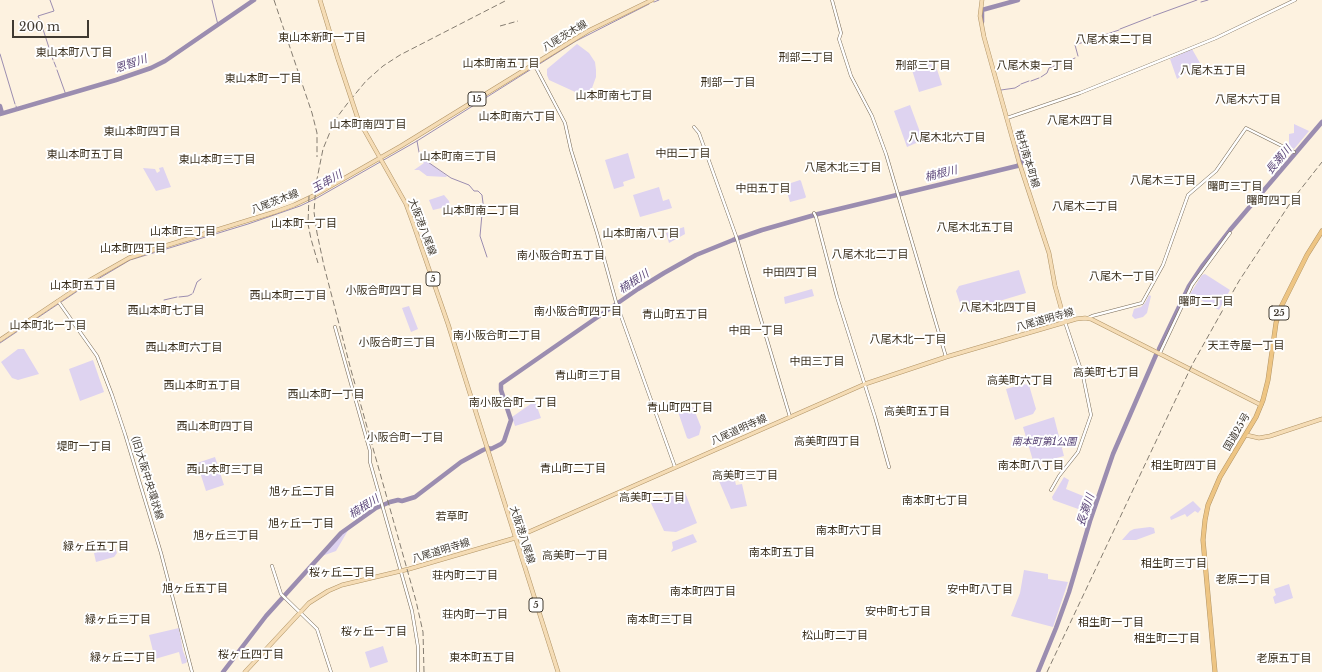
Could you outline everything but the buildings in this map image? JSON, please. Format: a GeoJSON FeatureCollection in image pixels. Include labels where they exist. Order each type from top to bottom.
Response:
{"type":"FeatureCollection","features":[{"type":"Feature","properties":{"kind":"highway","name":"国道25号"},"geometry":{"type":"LineString","coordinates":[[1215,672],[1203,540],[1205,520],[1211,495],[1256,417],[1268,380],[1276,323],[1280,309],[1307,255],[1322,231]]}},
{"type":"Feature","properties":{"kind":"main road","name":"大阪港八尾線"},"geometry":{"type":"LineString","coordinates":[[320,0],[358,119],[406,204],[413,223],[448,324],[558,672]]}},
{"type":"Feature","properties":{"kind":"main road","name":"八尾茨木線"},"geometry":{"type":"LineString","coordinates":[[0,340],[59,302],[85,283],[129,258],[240,224],[294,205],[381,160],[588,31],[651,0]]}},
{"type":"Feature","properties":{"kind":"main road","name":"柏村南本町線"},"geometry":{"type":"LineString","coordinates":[[982,0],[980,16],[982,32],[1019,162],[1049,254],[1065,322]]}},
{"type":"Feature","properties":{"kind":"main road","name":"八尾道明寺線"},"geometry":{"type":"LineString","coordinates":[[245,672],[314,599],[328,590],[342,585],[401,571],[515,538],[865,384],[946,356],[1080,318],[1088,318],[1261,404]]}},
{"type":"Feature","properties":{"kind":"main road"},"geometry":{"type":"LineString","coordinates":[[1246,435],[1255,438],[1264,437],[1322,419]]}},
{"type":"Feature","properties":{"kind":"street"},"geometry":{"type":"LineString","coordinates":[[832,0],[841,33],[839,39],[851,76],[872,116],[886,154],[946,356]]}},
{"type":"Feature","properties":{"kind":"street"},"geometry":{"type":"LineString","coordinates":[[1007,118],[1080,93],[1216,38],[1295,0]]}},
{"type":"Feature","properties":{"kind":"street"},"geometry":{"type":"LineString","coordinates":[[535,65],[565,123],[571,150],[597,233],[616,302],[675,467]]}},
{"type":"Feature","properties":{"kind":"street"},"geometry":{"type":"LineString","coordinates":[[694,127],[699,133],[737,238],[790,417]]}},
{"type":"Feature","properties":{"kind":"street"},"geometry":{"type":"LineString","coordinates":[[1088,318],[1142,303],[1163,265],[1188,195],[1216,172],[1246,128],[1294,152]]}},
{"type":"Feature","properties":{"kind":"street"},"geometry":{"type":"LineString","coordinates":[[814,213],[837,297],[865,384],[889,467]]}},
{"type":"Feature","properties":{"kind":"street"},"geometry":{"type":"LineString","coordinates":[[1160,354],[1192,285],[1230,233]]}},
{"type":"Feature","properties":{"kind":"street","name":"(旧)大阪中央環状線"},"geometry":{"type":"LineString","coordinates":[[59,302],[98,356],[110,389],[159,547],[192,672]]}},
{"type":"Feature","properties":{"kind":"street"},"geometry":{"type":"LineString","coordinates":[[1050,490],[1078,452],[1091,414],[1083,376],[1065,322]]}},
{"type":"Feature","properties":{"kind":"street"},"geometry":{"type":"LineString","coordinates":[[335,328],[370,451],[370,462],[412,611],[416,630],[418,672]]}},
{"type":"Feature","properties":{"kind":"street"},"geometry":{"type":"LineString","coordinates":[[272,566],[281,594],[317,629],[331,672]]}},
{"type":"Feature","properties":{"kind":"green space"},"geometry":{"type":"Polygon","coordinates":[[[577,44],[589,53],[595,62],[596,77],[592,88],[584,96],[549,80],[547,75],[547,69],[577,44]]]}},
{"type":"Feature","properties":{"kind":"green space"},"geometry":{"type":"Polygon","coordinates":[[[1192,49],[1200,63],[1177,79],[1170,59],[1192,49]]]}},
{"type":"Feature","properties":{"kind":"green space"},"geometry":{"type":"Polygon","coordinates":[[[935,63],[942,85],[919,92],[912,70],[935,63]]]}},
{"type":"Feature","properties":{"kind":"green space"},"geometry":{"type":"Polygon","coordinates":[[[910,105],[923,140],[907,147],[894,111],[910,105]]]}},
{"type":"Feature","properties":{"kind":"green space"},"geometry":{"type":"Polygon","coordinates":[[[1294,124],[1309,131],[1294,149],[1289,146],[1289,134],[1294,133],[1294,124]]]}},
{"type":"Feature","properties":{"kind":"green space"},"geometry":{"type":"Polygon","coordinates":[[[628,153],[635,178],[623,182],[624,186],[614,189],[605,160],[628,153]]]}},
{"type":"Feature","properties":{"kind":"green space"},"geometry":{"type":"Polygon","coordinates":[[[420,156],[447,176],[427,176],[419,170],[414,170],[424,163],[419,157],[420,156]]]}},
{"type":"Feature","properties":{"kind":"green space"},"geometry":{"type":"Polygon","coordinates":[[[163,167],[171,187],[156,191],[143,168],[155,169],[157,173],[160,171],[159,168],[163,167]]]}},
{"type":"Feature","properties":{"kind":"green space"},"geometry":{"type":"Polygon","coordinates":[[[800,180],[806,197],[790,202],[785,185],[800,180]]]}},
{"type":"Feature","properties":{"kind":"green space"},"geometry":{"type":"Polygon","coordinates":[[[659,187],[663,201],[669,199],[672,208],[640,217],[633,195],[659,187]]]}},
{"type":"Feature","properties":{"kind":"green space"},"geometry":{"type":"Polygon","coordinates":[[[444,195],[449,201],[450,206],[433,210],[429,200],[444,195]]]}},
{"type":"Feature","properties":{"kind":"green space"},"geometry":{"type":"Polygon","coordinates":[[[684,227],[685,234],[669,243],[666,233],[684,227]]]}},
{"type":"Feature","properties":{"kind":"green space"},"geometry":{"type":"Polygon","coordinates":[[[1019,270],[1026,293],[963,312],[956,291],[959,286],[1019,270]]]}},
{"type":"Feature","properties":{"kind":"green space"},"geometry":{"type":"Polygon","coordinates":[[[1205,274],[1230,290],[1219,310],[1190,294],[1202,275],[1205,274]]]}},
{"type":"Feature","properties":{"kind":"green space"},"geometry":{"type":"Polygon","coordinates":[[[812,289],[814,296],[785,304],[784,297],[812,289]]]}},
{"type":"Feature","properties":{"kind":"green space"},"geometry":{"type":"Polygon","coordinates":[[[1149,295],[1151,296],[1147,313],[1143,317],[1135,319],[1132,316],[1134,309],[1141,307],[1149,295]]]}},
{"type":"Feature","properties":{"kind":"green space"},"geometry":{"type":"Polygon","coordinates":[[[409,306],[418,329],[411,332],[402,308],[409,306]]]}},
{"type":"Feature","properties":{"kind":"green space"},"geometry":{"type":"Polygon","coordinates":[[[18,349],[24,349],[39,374],[18,380],[12,378],[1,362],[18,349]]]}},
{"type":"Feature","properties":{"kind":"green space"},"geometry":{"type":"Polygon","coordinates":[[[93,360],[104,392],[80,401],[69,369],[93,360]]]}},
{"type":"Feature","properties":{"kind":"green space"},"geometry":{"type":"Polygon","coordinates":[[[1023,384],[1029,385],[1036,409],[1033,414],[1015,420],[1006,389],[1023,384]]]}},
{"type":"Feature","properties":{"kind":"green space"},"geometry":{"type":"Polygon","coordinates":[[[535,401],[541,418],[515,426],[512,417],[535,401]]]}},
{"type":"Feature","properties":{"kind":"green space"},"geometry":{"type":"Polygon","coordinates":[[[689,405],[690,408],[693,407],[701,427],[699,435],[689,439],[687,438],[677,409],[689,405]]]}},
{"type":"Feature","properties":{"kind":"green space","name":"南本町第1公園"},"geometry":{"type":"Polygon","coordinates":[[[1054,417],[1064,456],[1034,464],[1023,427],[1054,417]]]}},
{"type":"Feature","properties":{"kind":"green space"},"geometry":{"type":"Polygon","coordinates":[[[215,457],[224,485],[206,491],[197,463],[215,457]]]}},
{"type":"Feature","properties":{"kind":"green space"},"geometry":{"type":"Polygon","coordinates":[[[734,476],[736,485],[742,484],[747,506],[731,509],[719,481],[734,476]]]}},
{"type":"Feature","properties":{"kind":"green space"},"geometry":{"type":"Polygon","coordinates":[[[1064,477],[1069,480],[1066,489],[1093,500],[1090,512],[1053,500],[1052,497],[1064,477]]]}},
{"type":"Feature","properties":{"kind":"green space"},"geometry":{"type":"Polygon","coordinates":[[[684,490],[697,523],[676,532],[664,531],[650,501],[657,497],[659,500],[684,490]]]}},
{"type":"Feature","properties":{"kind":"green space"},"geometry":{"type":"Polygon","coordinates":[[[1193,501],[1201,509],[1198,513],[1195,511],[1187,517],[1185,514],[1171,520],[1170,517],[1193,501]]]}},
{"type":"Feature","properties":{"kind":"green space"},"geometry":{"type":"Polygon","coordinates":[[[350,527],[336,551],[322,556],[342,533],[350,527]]]}},
{"type":"Feature","properties":{"kind":"green space"},"geometry":{"type":"Polygon","coordinates":[[[1154,528],[1155,533],[1136,540],[1122,540],[1130,531],[1134,529],[1154,528]]]}},
{"type":"Feature","properties":{"kind":"green space"},"geometry":{"type":"Polygon","coordinates":[[[693,534],[697,542],[671,552],[673,548],[672,542],[693,534]]]}},
{"type":"Feature","properties":{"kind":"green space"},"geometry":{"type":"Polygon","coordinates":[[[115,547],[117,553],[114,557],[96,562],[94,553],[115,547]]]}},
{"type":"Feature","properties":{"kind":"green space"},"geometry":{"type":"Polygon","coordinates":[[[1024,570],[1048,574],[1048,579],[1068,582],[1053,627],[1011,616],[1020,593],[1024,570]]]}},
{"type":"Feature","properties":{"kind":"green space"},"geometry":{"type":"Polygon","coordinates":[[[1289,584],[1293,598],[1275,604],[1273,597],[1276,595],[1274,589],[1289,584]]]}},
{"type":"Feature","properties":{"kind":"green space"},"geometry":{"type":"Polygon","coordinates":[[[179,628],[183,651],[187,661],[186,663],[182,664],[179,652],[155,659],[149,635],[179,628]]]}},
{"type":"Feature","properties":{"kind":"green space"},"geometry":{"type":"Polygon","coordinates":[[[383,646],[388,662],[370,668],[365,652],[383,646]]]}},
{"type":"Feature","properties":{"kind":"waterway"},"geometry":{"type":"LineString","coordinates":[[39,18],[38,16],[54,11],[50,0]]}},
{"type":"Feature","properties":{"kind":"waterway"},"geometry":{"type":"LineString","coordinates":[[212,0],[218,25]]}},
{"type":"Feature","properties":{"kind":"waterway","name":"恩智川"},"geometry":{"type":"LineString","coordinates":[[0,114],[116,80],[151,68],[165,61],[254,0]]}},
{"type":"Feature","properties":{"kind":"waterway","name":"玉串川"},"geometry":{"type":"LineString","coordinates":[[654,2],[659,0]]}},
{"type":"Feature","properties":{"kind":"waterway","name":"楠根川"},"geometry":{"type":"LineString","coordinates":[[982,22],[982,10],[1018,0]]}},
{"type":"Feature","properties":{"kind":"waterway"},"geometry":{"type":"LineString","coordinates":[[1153,16],[1197,0]]}},
{"type":"Feature","properties":{"kind":"waterway"},"geometry":{"type":"LineString","coordinates":[[1201,2],[1208,0]]}},
{"type":"Feature","properties":{"kind":"waterway","name":"玉串川"},"geometry":{"type":"LineString","coordinates":[[0,343],[76,292],[130,260],[248,224],[300,206],[317,198],[417,141],[576,41],[649,4]]}},
{"type":"Feature","properties":{"kind":"waterway"},"geometry":{"type":"LineString","coordinates":[[1120,29],[1151,17]]}},
{"type":"Feature","properties":{"kind":"waterway"},"geometry":{"type":"LineString","coordinates":[[40,20],[53,60]]}},
{"type":"Feature","properties":{"kind":"waterway"},"geometry":{"type":"LineString","coordinates":[[1078,56],[1075,45],[1119,30]]}},
{"type":"Feature","properties":{"kind":"waterway"},"geometry":{"type":"LineString","coordinates":[[0,54],[15,104]]}},
{"type":"Feature","properties":{"kind":"waterway"},"geometry":{"type":"LineString","coordinates":[[1041,77],[1047,73],[1049,68],[1075,58]]}},
{"type":"Feature","properties":{"kind":"waterway"},"geometry":{"type":"LineString","coordinates":[[54,62],[56,67]]}},
{"type":"Feature","properties":{"kind":"waterway"},"geometry":{"type":"LineString","coordinates":[[57,70],[66,95]]}},
{"type":"Feature","properties":{"kind":"waterway"},"geometry":{"type":"LineString","coordinates":[[1031,81],[1039,78]]}},
{"type":"Feature","properties":{"kind":"waterway"},"geometry":{"type":"LineString","coordinates":[[1021,84],[1029,81]]}},
{"type":"Feature","properties":{"kind":"waterway"},"geometry":{"type":"LineString","coordinates":[[1001,90],[1015,88],[1020,85]]}},
{"type":"Feature","properties":{"kind":"waterway"},"geometry":{"type":"LineString","coordinates":[[0,106],[2,113]]}},
{"type":"Feature","properties":{"kind":"waterway","name":"長瀬川"},"geometry":{"type":"LineString","coordinates":[[1159,349],[1189,286],[1203,265],[1230,230],[1322,122]]}},
{"type":"Feature","properties":{"kind":"waterway"},"geometry":{"type":"LineString","coordinates":[[417,141],[422,158],[451,178],[469,185],[474,191],[478,191],[482,195],[483,203],[480,236],[487,257]]}},
{"type":"Feature","properties":{"kind":"waterway","name":"楠根川"},"geometry":{"type":"LineString","coordinates":[[223,672],[266,616],[341,533],[376,508],[390,502],[398,500],[402,501],[415,497],[461,462],[483,450],[488,448],[491,449],[504,441],[511,420],[501,390],[501,384],[638,289],[696,255],[762,230],[818,214],[1017,166],[1022,163],[1017,147]]}},
{"type":"Feature","properties":{"kind":"waterway"},"geometry":{"type":"LineString","coordinates":[[193,293],[197,282],[201,279]]}},
{"type":"Feature","properties":{"kind":"waterway"},"geometry":{"type":"LineString","coordinates":[[179,297],[192,294]]}},
{"type":"Feature","properties":{"kind":"waterway"},"geometry":{"type":"LineString","coordinates":[[164,300],[177,297]]}},
{"type":"Feature","properties":{"kind":"waterway","name":"長瀬川"},"geometry":{"type":"LineString","coordinates":[[1038,672],[1069,592],[1090,521],[1113,454],[1156,355]]}},
{"type":"Feature","properties":{"kind":"railway"},"geometry":{"type":"LineString","coordinates":[[274,0],[312,113],[317,133],[317,157]]}},
{"type":"Feature","properties":{"kind":"railway"},"geometry":{"type":"LineString","coordinates":[[424,672],[423,632],[416,601],[351,370],[324,266],[314,212],[316,184],[323,149],[335,120],[366,81],[383,66],[400,55],[507,0]]}},
{"type":"Feature","properties":{"kind":"railway"},"geometry":{"type":"LineString","coordinates":[[500,26],[518,21]]}},
{"type":"Feature","properties":{"kind":"railway"},"geometry":{"type":"LineString","coordinates":[[1047,672],[1192,365],[1239,281],[1293,199],[1322,162]]}},
{"type":"Feature","properties":{"kind":"railway"},"geometry":{"type":"LineString","coordinates":[[309,196],[308,224],[318,263]]}},
{"type":"Feature","properties":{"kind":"district","name":"東山本新町一丁目"},"geometry":{"type":"Point","coordinates":[322,38]}},
{"type":"Feature","properties":{"kind":"district","name":"八尾木東二丁目"},"geometry":{"type":"Point","coordinates":[1114,40]}},
{"type":"Feature","properties":{"kind":"district","name":"東山本町八丁目"},"geometry":{"type":"Point","coordinates":[74,53]}},
{"type":"Feature","properties":{"kind":"district","name":"刑部二丁目"},"geometry":{"type":"Point","coordinates":[806,58]}},
{"type":"Feature","properties":{"kind":"district","name":"山本町南五丁目"},"geometry":{"type":"Point","coordinates":[501,64]}},
{"type":"Feature","properties":{"kind":"district","name":"刑部三丁目"},"geometry":{"type":"Point","coordinates":[923,66]}},
{"type":"Feature","properties":{"kind":"district","name":"八尾木東一丁目"},"geometry":{"type":"Point","coordinates":[1035,66]}},
{"type":"Feature","properties":{"kind":"district","name":"八尾木五丁目"},"geometry":{"type":"Point","coordinates":[1213,71]}},
{"type":"Feature","properties":{"kind":"district","name":"東山本町一丁目"},"geometry":{"type":"Point","coordinates":[263,79]}},
{"type":"Feature","properties":{"kind":"district","name":"刑部一丁目"},"geometry":{"type":"Point","coordinates":[728,83]}},
{"type":"Feature","properties":{"kind":"district","name":"山本町南七丁目"},"geometry":{"type":"Point","coordinates":[614,96]}},
{"type":"Feature","properties":{"kind":"district","name":"八尾木六丁目"},"geometry":{"type":"Point","coordinates":[1248,100]}},
{"type":"Feature","properties":{"kind":"district","name":"山本町南六丁目"},"geometry":{"type":"Point","coordinates":[517,117]}},
{"type":"Feature","properties":{"kind":"district","name":"八尾木四丁目"},"geometry":{"type":"Point","coordinates":[1080,121]}},
{"type":"Feature","properties":{"kind":"district","name":"山本町南四丁目"},"geometry":{"type":"Point","coordinates":[368,125]}},
{"type":"Feature","properties":{"kind":"district","name":"東山本町四丁目"},"geometry":{"type":"Point","coordinates":[142,132]}},
{"type":"Feature","properties":{"kind":"district","name":"八尾木北六丁目"},"geometry":{"type":"Point","coordinates":[947,138]}},
{"type":"Feature","properties":{"kind":"district","name":"中田二丁目"},"geometry":{"type":"Point","coordinates":[683,154]}},
{"type":"Feature","properties":{"kind":"district","name":"東山本町五丁目"},"geometry":{"type":"Point","coordinates":[85,155]}},
{"type":"Feature","properties":{"kind":"district","name":"山本町南三丁目"},"geometry":{"type":"Point","coordinates":[458,157]}},
{"type":"Feature","properties":{"kind":"district","name":"東山本町三丁目"},"geometry":{"type":"Point","coordinates":[217,160]}},
{"type":"Feature","properties":{"kind":"district","name":"八尾木北三丁目"},"geometry":{"type":"Point","coordinates":[843,168]}},
{"type":"Feature","properties":{"kind":"district","name":"八尾木三丁目"},"geometry":{"type":"Point","coordinates":[1163,181]}},
{"type":"Feature","properties":{"kind":"district","name":"曙町三丁目"},"geometry":{"type":"Point","coordinates":[1235,187]}},
{"type":"Feature","properties":{"kind":"district","name":"中田五丁目"},"geometry":{"type":"Point","coordinates":[763,189]}},
{"type":"Feature","properties":{"kind":"district","name":"曙町四丁目"},"geometry":{"type":"Point","coordinates":[1274,201]}},
{"type":"Feature","properties":{"kind":"district","name":"八尾木二丁目"},"geometry":{"type":"Point","coordinates":[1085,207]}},
{"type":"Feature","properties":{"kind":"district","name":"山本町南二丁目"},"geometry":{"type":"Point","coordinates":[481,211]}},
{"type":"Feature","properties":{"kind":"district","name":"山本町一丁目"},"geometry":{"type":"Point","coordinates":[304,224]}},
{"type":"Feature","properties":{"kind":"district","name":"八尾木北五丁目"},"geometry":{"type":"Point","coordinates":[975,228]}},
{"type":"Feature","properties":{"kind":"district","name":"山本町三丁目"},"geometry":{"type":"Point","coordinates":[183,232]}},
{"type":"Feature","properties":{"kind":"district","name":"山本町南八丁目"},"geometry":{"type":"Point","coordinates":[641,234]}},
{"type":"Feature","properties":{"kind":"district","name":"山本町四丁目"},"geometry":{"type":"Point","coordinates":[133,249]}},
{"type":"Feature","properties":{"kind":"district","name":"八尾木北二丁目"},"geometry":{"type":"Point","coordinates":[870,255]}},
{"type":"Feature","properties":{"kind":"district","name":"南小阪合町五丁目"},"geometry":{"type":"Point","coordinates":[561,256]}},
{"type":"Feature","properties":{"kind":"district","name":"中田四丁目"},"geometry":{"type":"Point","coordinates":[790,273]}},
{"type":"Feature","properties":{"kind":"district","name":"八尾木一丁目"},"geometry":{"type":"Point","coordinates":[1122,277]}},
{"type":"Feature","properties":{"kind":"district","name":"山本町五丁目"},"geometry":{"type":"Point","coordinates":[83,286]}},
{"type":"Feature","properties":{"kind":"district","name":"小阪合町四丁目"},"geometry":{"type":"Point","coordinates":[384,291]}},
{"type":"Feature","properties":{"kind":"district","name":"西山本町二丁目"},"geometry":{"type":"Point","coordinates":[288,296]}},
{"type":"Feature","properties":{"kind":"district","name":"曙町二丁目"},"geometry":{"type":"Point","coordinates":[1206,302]}},
{"type":"Feature","properties":{"kind":"district","name":"八尾木北四丁目"},"geometry":{"type":"Point","coordinates":[998,308]}},
{"type":"Feature","properties":{"kind":"district","name":"西山本町七丁目"},"geometry":{"type":"Point","coordinates":[166,311]}},
{"type":"Feature","properties":{"kind":"district","name":"南小阪合町四丁目"},"geometry":{"type":"Point","coordinates":[578,312]}},
{"type":"Feature","properties":{"kind":"district","name":"青山町五丁目"},"geometry":{"type":"Point","coordinates":[675,315]}},
{"type":"Feature","properties":{"kind":"district","name":"山本町北一丁目"},"geometry":{"type":"Point","coordinates":[48,326]}},
{"type":"Feature","properties":{"kind":"district","name":"中田一丁目"},"geometry":{"type":"Point","coordinates":[756,331]}},
{"type":"Feature","properties":{"kind":"district","name":"南小阪合町二丁目"},"geometry":{"type":"Point","coordinates":[497,336]}},
{"type":"Feature","properties":{"kind":"district","name":"八尾木北一丁目"},"geometry":{"type":"Point","coordinates":[908,340]}},
{"type":"Feature","properties":{"kind":"district","name":"小阪合町三丁目"},"geometry":{"type":"Point","coordinates":[397,343]}},
{"type":"Feature","properties":{"kind":"district","name":"天王寺屋一丁目"},"geometry":{"type":"Point","coordinates":[1246,346]}},
{"type":"Feature","properties":{"kind":"district","name":"西山本町六丁目"},"geometry":{"type":"Point","coordinates":[184,348]}},
{"type":"Feature","properties":{"kind":"district","name":"中田三丁目"},"geometry":{"type":"Point","coordinates":[817,362]}},
{"type":"Feature","properties":{"kind":"district","name":"高美町七丁目"},"geometry":{"type":"Point","coordinates":[1106,373]}},
{"type":"Feature","properties":{"kind":"district","name":"青山町三丁目"},"geometry":{"type":"Point","coordinates":[588,376]}},
{"type":"Feature","properties":{"kind":"district","name":"高美町六丁目"},"geometry":{"type":"Point","coordinates":[1020,381]}},
{"type":"Feature","properties":{"kind":"district","name":"西山本町五丁目"},"geometry":{"type":"Point","coordinates":[202,386]}},
{"type":"Feature","properties":{"kind":"district","name":"西山本町一丁目"},"geometry":{"type":"Point","coordinates":[326,395]}},
{"type":"Feature","properties":{"kind":"district","name":"南小阪合町一丁目"},"geometry":{"type":"Point","coordinates":[513,403]}},
{"type":"Feature","properties":{"kind":"district","name":"青山町四丁目"},"geometry":{"type":"Point","coordinates":[680,408]}},
{"type":"Feature","properties":{"kind":"district","name":"高美町五丁目"},"geometry":{"type":"Point","coordinates":[917,412]}},
{"type":"Feature","properties":{"kind":"district","name":"西山本町四丁目"},"geometry":{"type":"Point","coordinates":[215,427]}},
{"type":"Feature","properties":{"kind":"district","name":"小阪合町一丁目"},"geometry":{"type":"Point","coordinates":[405,438]}},
{"type":"Feature","properties":{"kind":"district","name":"高美町四丁目"},"geometry":{"type":"Point","coordinates":[827,442]}},
{"type":"Feature","properties":{"kind":"district","name":"堤町一丁目"},"geometry":{"type":"Point","coordinates":[84,447]}},
{"type":"Feature","properties":{"kind":"district","name":"南本町八丁目"},"geometry":{"type":"Point","coordinates":[1031,466]}},
{"type":"Feature","properties":{"kind":"district","name":"相生町四丁目"},"geometry":{"type":"Point","coordinates":[1184,466]}},
{"type":"Feature","properties":{"kind":"district","name":"青山町二丁目"},"geometry":{"type":"Point","coordinates":[573,469]}},
{"type":"Feature","properties":{"kind":"district","name":"西山本町三丁目"},"geometry":{"type":"Point","coordinates":[225,470]}},
{"type":"Feature","properties":{"kind":"district","name":"高美町三丁目"},"geometry":{"type":"Point","coordinates":[745,476]}},
{"type":"Feature","properties":{"kind":"district","name":"旭ヶ丘二丁目"},"geometry":{"type":"Point","coordinates":[302,492]}},
{"type":"Feature","properties":{"kind":"district","name":"高美町二丁目"},"geometry":{"type":"Point","coordinates":[652,498]}},
{"type":"Feature","properties":{"kind":"district","name":"南本町七丁目"},"geometry":{"type":"Point","coordinates":[935,501]}},
{"type":"Feature","properties":{"kind":"district","name":"若草町"},"geometry":{"type":"Point","coordinates":[452,517]}},
{"type":"Feature","properties":{"kind":"district","name":"旭ヶ丘一丁目"},"geometry":{"type":"Point","coordinates":[301,524]}},
{"type":"Feature","properties":{"kind":"district","name":"南本町六丁目"},"geometry":{"type":"Point","coordinates":[849,531]}},
{"type":"Feature","properties":{"kind":"district","name":"旭ヶ丘三丁目"},"geometry":{"type":"Point","coordinates":[226,536]}},
{"type":"Feature","properties":{"kind":"district","name":"緑ヶ丘五丁目"},"geometry":{"type":"Point","coordinates":[96,547]}},
{"type":"Feature","properties":{"kind":"district","name":"南本町五丁目"},"geometry":{"type":"Point","coordinates":[782,553]}},
{"type":"Feature","properties":{"kind":"district","name":"高美町一丁目"},"geometry":{"type":"Point","coordinates":[575,556]}},
{"type":"Feature","properties":{"kind":"district","name":"相生町三丁目"},"geometry":{"type":"Point","coordinates":[1174,564]}},
{"type":"Feature","properties":{"kind":"district","name":"桜ヶ丘二丁目"},"geometry":{"type":"Point","coordinates":[342,573]}},
{"type":"Feature","properties":{"kind":"district","name":"荘内町二丁目"},"geometry":{"type":"Point","coordinates":[465,576]}},
{"type":"Feature","properties":{"kind":"district","name":"老原二丁目"},"geometry":{"type":"Point","coordinates":[1243,580]}},
{"type":"Feature","properties":{"kind":"district","name":"旭ヶ丘五丁目"},"geometry":{"type":"Point","coordinates":[195,589]}},
{"type":"Feature","properties":{"kind":"district","name":"安中町八丁目"},"geometry":{"type":"Point","coordinates":[980,590]}},
{"type":"Feature","properties":{"kind":"district","name":"南本町四丁目"},"geometry":{"type":"Point","coordinates":[703,592]}},
{"type":"Feature","properties":{"kind":"district","name":"安中町七丁目"},"geometry":{"type":"Point","coordinates":[898,612]}},
{"type":"Feature","properties":{"kind":"district","name":"荘内町一丁目"},"geometry":{"type":"Point","coordinates":[475,615]}},
{"type":"Feature","properties":{"kind":"district","name":"緑ヶ丘三丁目"},"geometry":{"type":"Point","coordinates":[118,620]}},
{"type":"Feature","properties":{"kind":"district","name":"南本町三丁目"},"geometry":{"type":"Point","coordinates":[660,620]}},
{"type":"Feature","properties":{"kind":"district","name":"相生町一丁目"},"geometry":{"type":"Point","coordinates":[1111,623]}},
{"type":"Feature","properties":{"kind":"district","name":"桜ヶ丘一丁目"},"geometry":{"type":"Point","coordinates":[374,632]}},
{"type":"Feature","properties":{"kind":"district","name":"松山町二丁目"},"geometry":{"type":"Point","coordinates":[835,636]}},
{"type":"Feature","properties":{"kind":"district","name":"相生町二丁目"},"geometry":{"type":"Point","coordinates":[1167,639]}},
{"type":"Feature","properties":{"kind":"district","name":"桜ヶ丘四丁目"},"geometry":{"type":"Point","coordinates":[251,655]}},
{"type":"Feature","properties":{"kind":"district","name":"緑ヶ丘二丁目"},"geometry":{"type":"Point","coordinates":[123,658]}},
{"type":"Feature","properties":{"kind":"district","name":"東本町五丁目"},"geometry":{"type":"Point","coordinates":[482,658]}},
{"type":"Feature","properties":{"kind":"district","name":"老原五丁目"},"geometry":{"type":"Point","coordinates":[1284,659]}}]}
